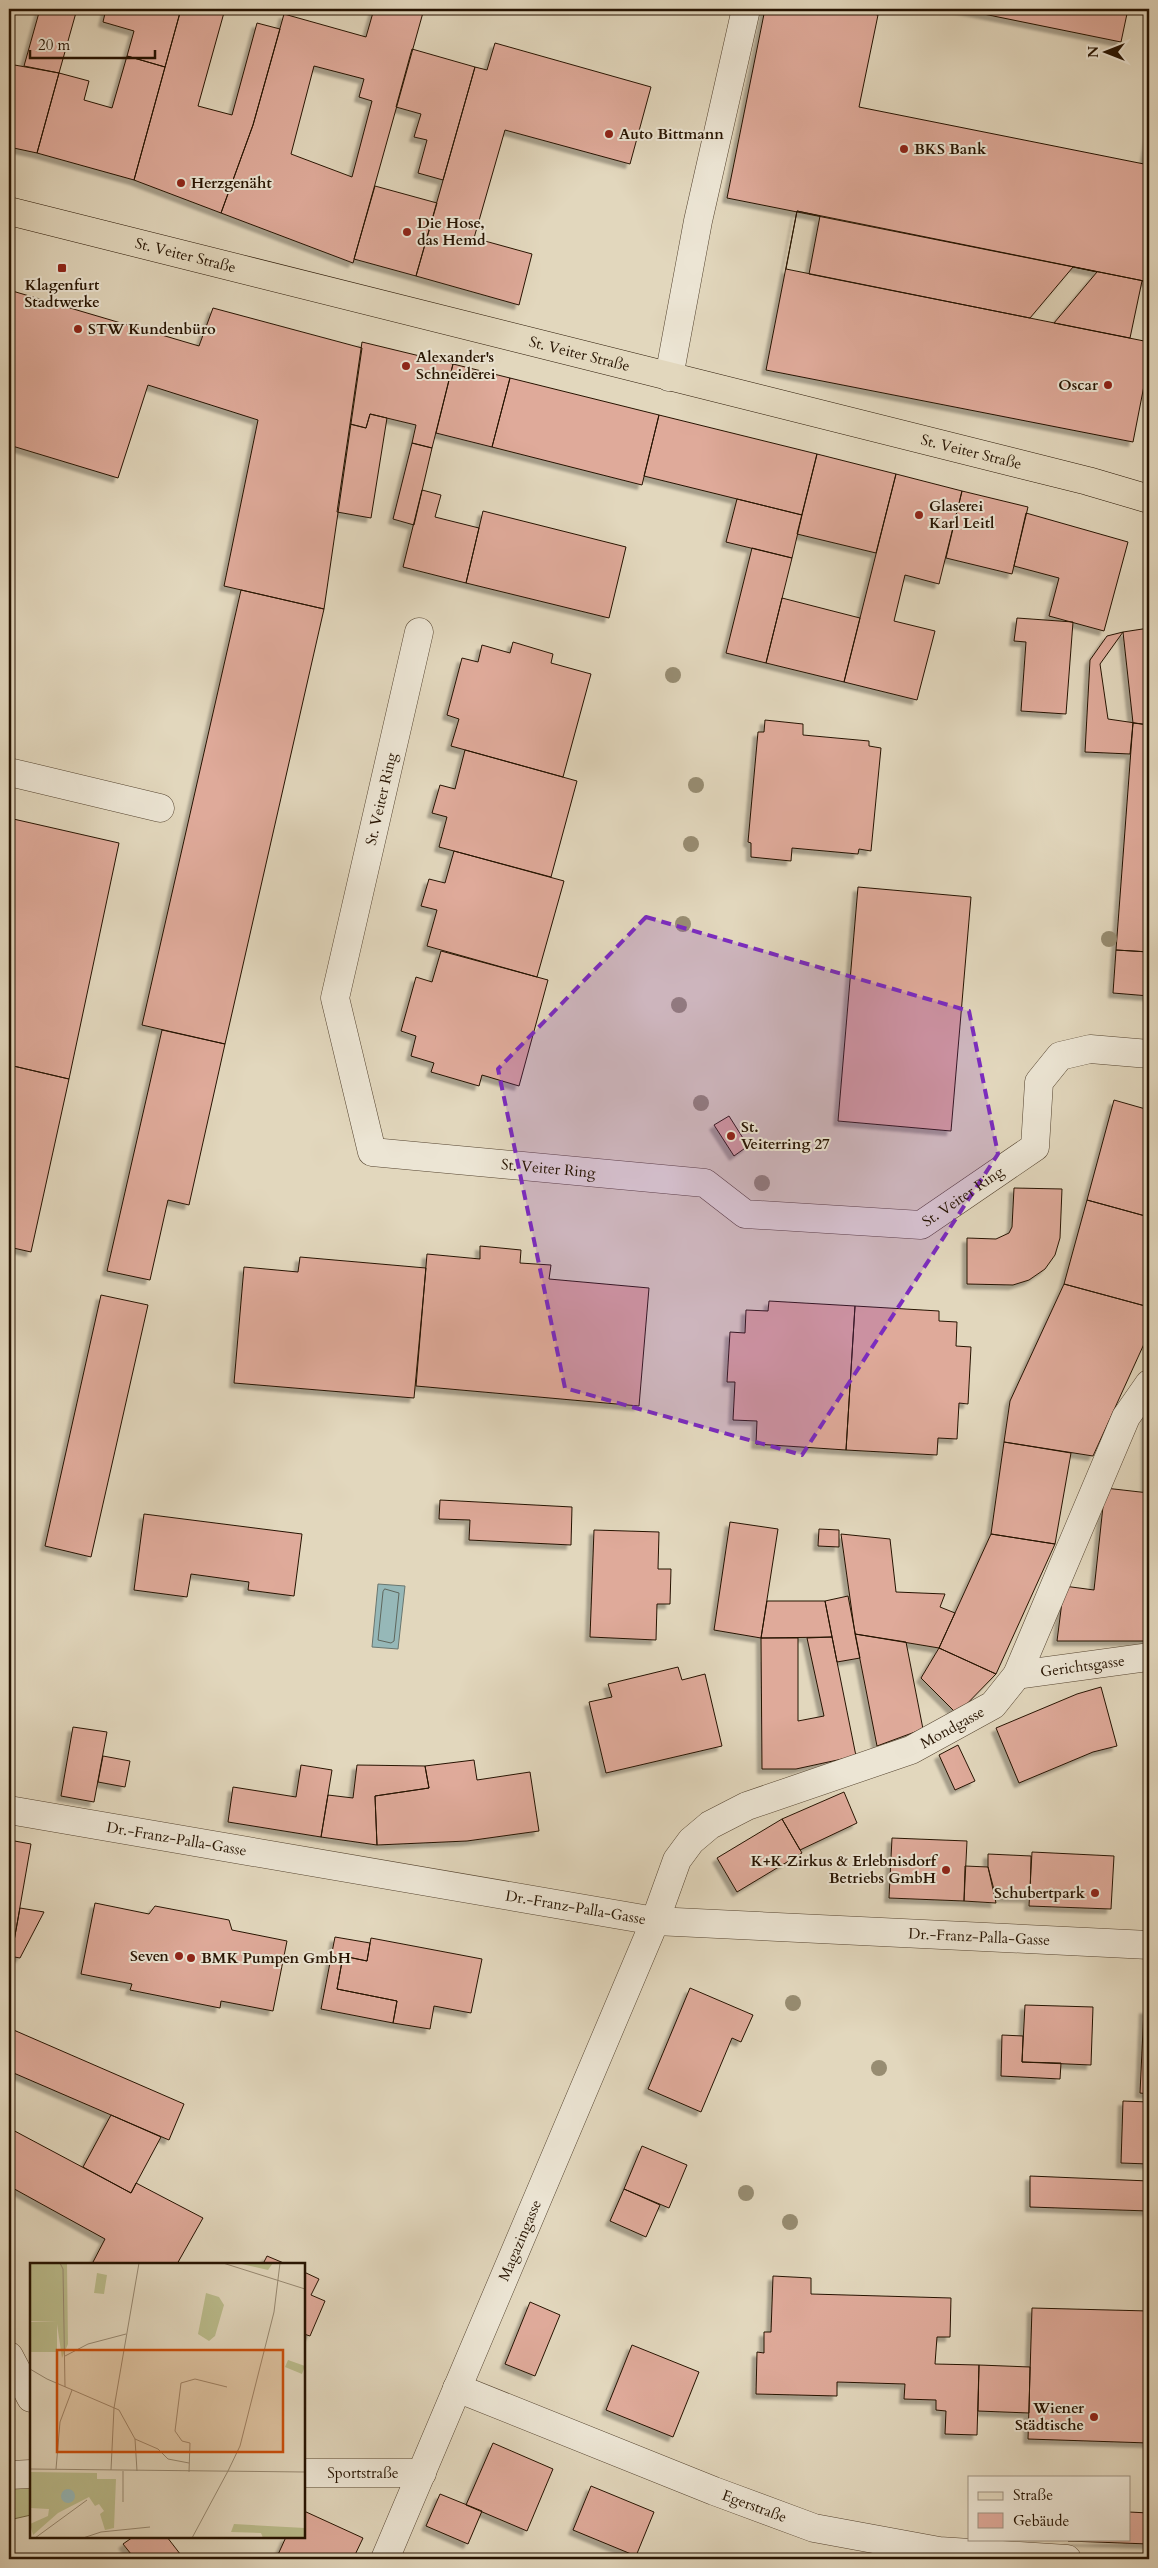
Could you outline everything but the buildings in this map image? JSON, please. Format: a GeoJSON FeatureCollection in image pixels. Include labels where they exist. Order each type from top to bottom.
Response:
{"type":"FeatureCollection","features":[{"type":"Feature","properties":{"kind":"main road","name":"St. Veiter Straße"},"geometry":{"type":"LineString","coordinates":[[9,211],[1088,481],[1149,499]]}},
{"type":"Feature","properties":{"kind":"street"},"geometry":{"type":"LineString","coordinates":[[669,377],[698,221],[746,9]]}},
{"type":"Feature","properties":{"kind":"street","name":"St. Veiter Ring"},"geometry":{"type":"LineString","coordinates":[[419,632],[334,998],[372,1152],[705,1183],[745,1214],[921,1225],[1035,1147],[1040,1082],[1060,1056],[1090,1049],[1149,1054]]}},
{"type":"Feature","properties":{"kind":"street"},"geometry":{"type":"LineString","coordinates":[[9,772],[160,808]]}},
{"type":"Feature","properties":{"kind":"street","name":"Mondgasse"},"geometry":{"type":"LineString","coordinates":[[655,1921],[677,1860],[691,1841],[710,1825],[747,1806],[911,1750],[993,1705],[1017,1676],[1126,1417],[1149,1384]]}},
{"type":"Feature","properties":{"kind":"street","name":"Gerichtsgasse"},"geometry":{"type":"LineString","coordinates":[[1017,1676],[1149,1657]]}},
{"type":"Feature","properties":{"kind":"street","name":"Dr.-Franz-Palla-Gasse"},"geometry":{"type":"LineString","coordinates":[[9,1810],[655,1921],[1149,1945]]}},
{"type":"Feature","properties":{"kind":"street","name":"Magazingasse"},"geometry":{"type":"LineString","coordinates":[[385,2559],[655,1921]]}},
{"type":"Feature","properties":{"kind":"street"},"geometry":{"type":"LineString","coordinates":[[9,2356],[30,2396]]}},
{"type":"Feature","properties":{"kind":"street","name":"Egerstraße"},"geometry":{"type":"LineString","coordinates":[[457,2388],[714,2491],[814,2528],[939,2550],[1067,2559]]}},
{"type":"Feature","properties":{"kind":"street","name":"Sportstraße"},"geometry":{"type":"LineString","coordinates":[[305,2473],[422,2472]]}},
{"type":"Feature","properties":{"kind":"street"},"geometry":{"type":"LineString","coordinates":[[9,2475],[30,2474]]}},
{"type":"Feature","properties":{"kind":"highlighted area"},"geometry":{"type":"Polygon","coordinates":[[[646,917],[969,1011],[998,1154],[802,1455],[565,1388],[498,1069],[646,917]]]}},
{"type":"Feature","properties":{"kind":"green space"},"geometry":{"type":"Polygon","coordinates":[[[9,2472],[30,2480],[30,2515],[9,2520],[9,2472]]]}},
{"type":"Feature","properties":{"kind":"water"},"geometry":{"type":"Polygon","coordinates":[[[378,1584],[405,1586],[398,1649],[372,1647],[378,1584]]]}},
{"type":"Feature","properties":{"kind":"place","name":"Auto Bittmann"},"geometry":{"type":"Point","coordinates":[609,134]}},
{"type":"Feature","properties":{"kind":"place","name":"BKS Bank"},"geometry":{"type":"Point","coordinates":[904,149]}},
{"type":"Feature","properties":{"kind":"place","name":"Herzgenäht"},"geometry":{"type":"Point","coordinates":[181,183]}},
{"type":"Feature","properties":{"kind":"place","name":"Die Hose, das Hemd"},"geometry":{"type":"Point","coordinates":[407,232]}},
{"type":"Feature","properties":{"kind":"place","name":"Klagenfurt Stadtwerke"},"geometry":{"type":"Point","coordinates":[62,268]}},
{"type":"Feature","properties":{"kind":"place","name":"STW Kundenbüro"},"geometry":{"type":"Point","coordinates":[78,329]}},
{"type":"Feature","properties":{"kind":"place","name":"Alexander's Schneiderei"},"geometry":{"type":"Point","coordinates":[406,366]}},
{"type":"Feature","properties":{"kind":"place","name":"Oscar"},"geometry":{"type":"Point","coordinates":[1108,385]}},
{"type":"Feature","properties":{"kind":"place","name":"Glaserei Karl Leitl"},"geometry":{"type":"Point","coordinates":[919,515]}},
{"type":"Feature","properties":{"kind":"place","name":"St. Veiterring 27"},"geometry":{"type":"Point","coordinates":[731,1136]}},
{"type":"Feature","properties":{"kind":"place","name":"K+K Zirkus & Erlebnisdorf Betriebs GmbH"},"geometry":{"type":"Point","coordinates":[946,1870]}},
{"type":"Feature","properties":{"kind":"place","name":"Schubertpark"},"geometry":{"type":"Point","coordinates":[1095,1893]}},
{"type":"Feature","properties":{"kind":"place","name":"Seven"},"geometry":{"type":"Point","coordinates":[179,1956]}},
{"type":"Feature","properties":{"kind":"place","name":"BMK Pumpen GmbH"},"geometry":{"type":"Point","coordinates":[191,1958]}},
{"type":"Feature","properties":{"kind":"place","name":"Wiener Städtische"},"geometry":{"type":"Point","coordinates":[1094,2417]}}]}
